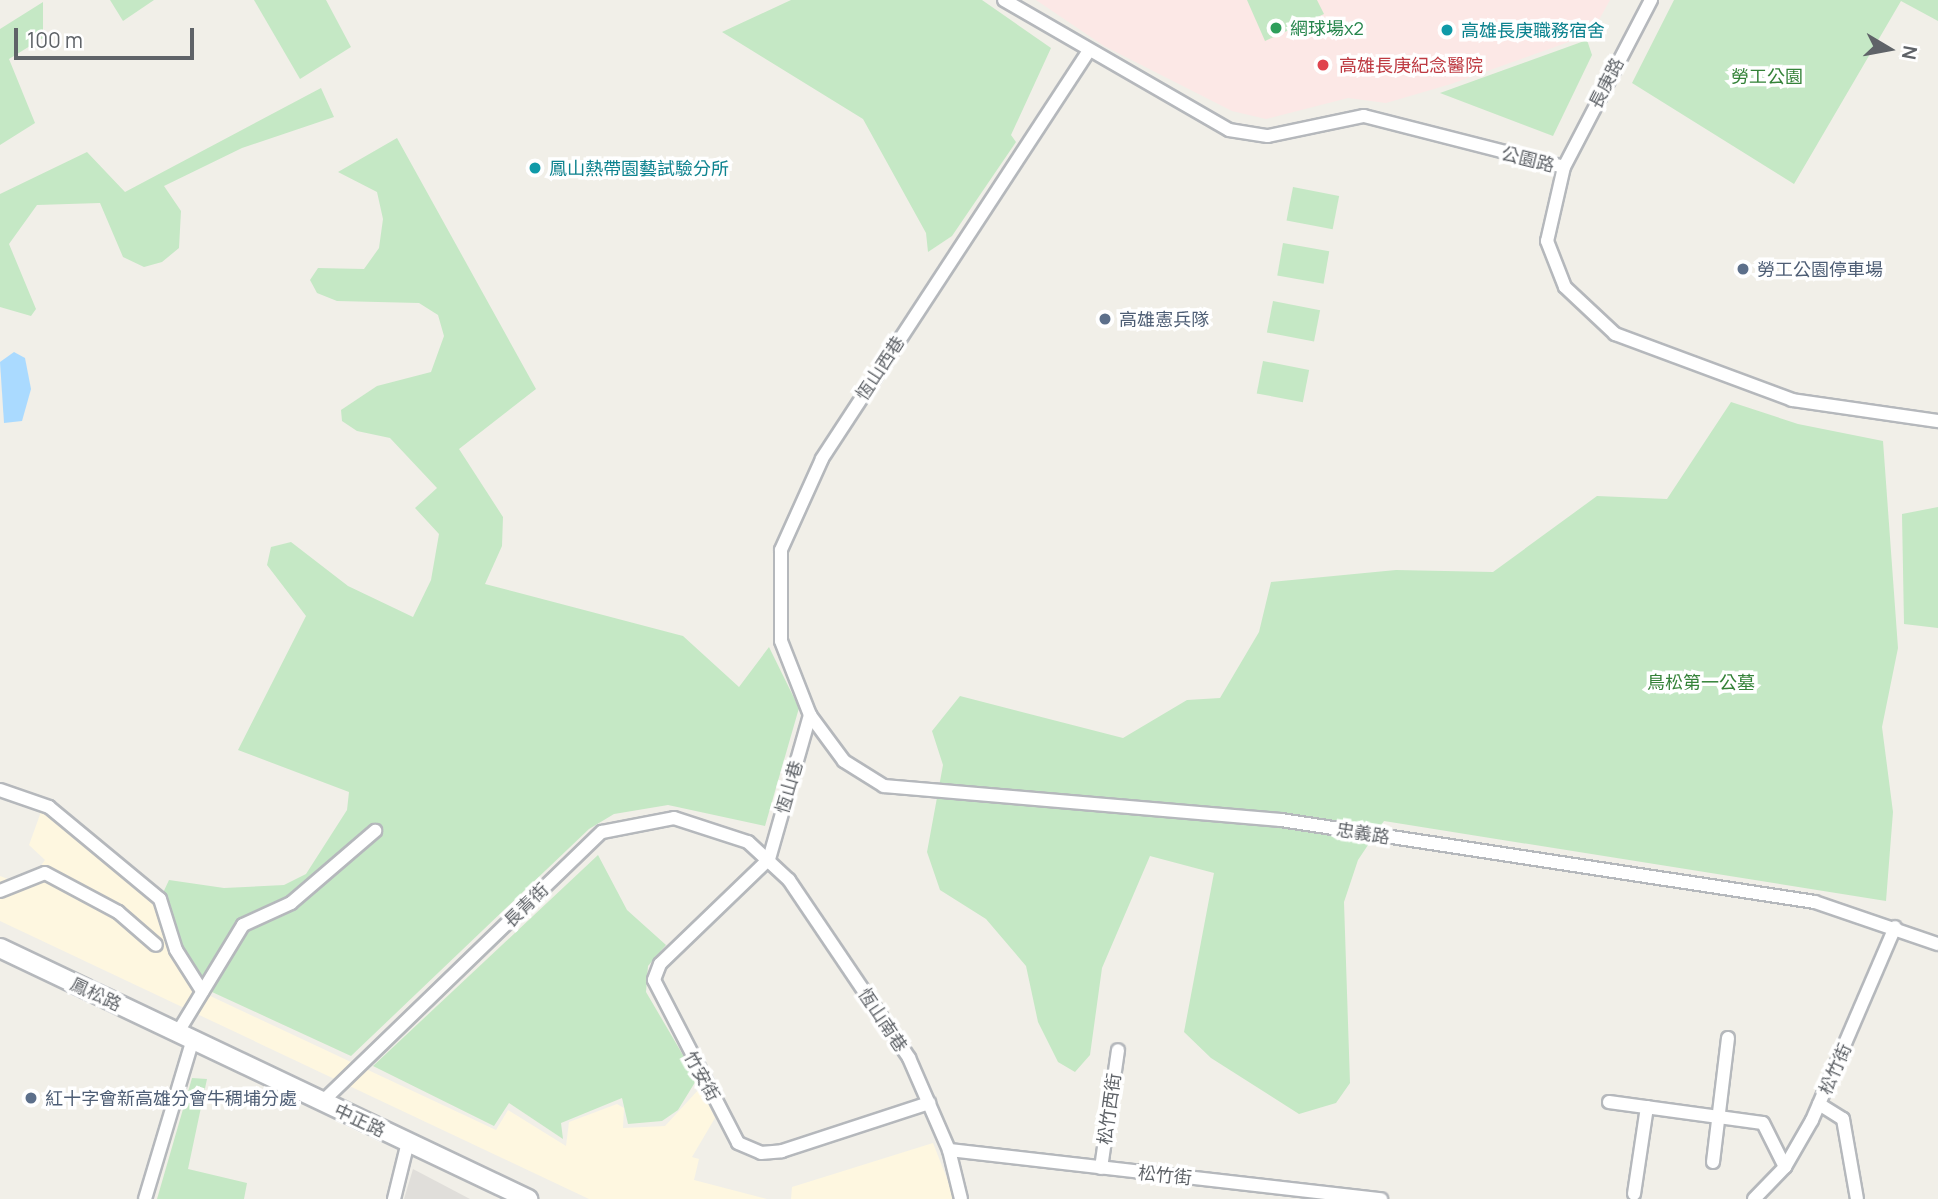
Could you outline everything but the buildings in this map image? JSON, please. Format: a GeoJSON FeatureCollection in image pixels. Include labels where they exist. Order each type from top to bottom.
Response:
{"type":"FeatureCollection","features":[{"type":"Feature","properties":{"kind":"main road","name":"鳳松路"},"geometry":{"type":"LineString","coordinates":[[0,948],[186,1035]]}},
{"type":"Feature","properties":{"kind":"main road","name":"中正路"},"geometry":{"type":"LineString","coordinates":[[186,1035],[528,1199]]}},
{"type":"Feature","properties":{"kind":"street","name":"公園路"},"geometry":{"type":"LineString","coordinates":[[1004,0],[1088,52],[1229,130],[1268,136],[1364,116],[1564,167],[1547,242],[1565,286],[1588,314],[1615,334],[1793,400],[1938,421]]}},
{"type":"Feature","properties":{"kind":"street","name":"長庚路"},"geometry":{"type":"LineString","coordinates":[[1564,167],[1651,0]]}},
{"type":"Feature","properties":{"kind":"street","name":"恆山西巷"},"geometry":{"type":"LineString","coordinates":[[810,715],[781,641],[778,603],[781,550],[797,507],[822,458],[1088,52]]}},
{"type":"Feature","properties":{"kind":"street","name":"恆山巷"},"geometry":{"type":"LineString","coordinates":[[769,859],[810,715]]}},
{"type":"Feature","properties":{"kind":"street","name":"忠義路"},"geometry":{"type":"LineString","coordinates":[[810,715],[844,761],[884,786],[1281,820],[1815,902],[1895,927],[1938,944]]}},
{"type":"Feature","properties":{"kind":"street"},"geometry":{"type":"LineString","coordinates":[[0,790],[49,807],[160,899],[176,950],[202,991]]}},
{"type":"Feature","properties":{"kind":"street","name":"長青街"},"geometry":{"type":"LineString","coordinates":[[322,1102],[601,831],[674,818],[748,842],[769,859]]}},
{"type":"Feature","properties":{"kind":"street"},"geometry":{"type":"LineString","coordinates":[[145,1199],[186,1035],[202,991],[243,925],[290,903],[375,831]]}},
{"type":"Feature","properties":{"kind":"street","name":"恆山南巷"},"geometry":{"type":"LineString","coordinates":[[769,859],[909,1058],[948,1150],[961,1199]]}},
{"type":"Feature","properties":{"kind":"street","name":"竹安街"},"geometry":{"type":"LineString","coordinates":[[769,859],[660,964],[654,979],[738,1143],[761,1153],[782,1151],[929,1103]]}},
{"type":"Feature","properties":{"kind":"street"},"geometry":{"type":"LineString","coordinates":[[0,891],[45,873],[118,912],[156,946]]}},
{"type":"Feature","properties":{"kind":"street","name":"松竹街"},"geometry":{"type":"LineString","coordinates":[[1754,1199],[1785,1167],[1819,1104],[1895,927]]}},
{"type":"Feature","properties":{"kind":"street"},"geometry":{"type":"LineString","coordinates":[[1713,1162],[1728,1038]]}},
{"type":"Feature","properties":{"kind":"street","name":"松竹西街"},"geometry":{"type":"LineString","coordinates":[[1101,1168],[1118,1050]]}},
{"type":"Feature","properties":{"kind":"street"},"geometry":{"type":"LineString","coordinates":[[1609,1102],[1763,1124],[1785,1167]]}},
{"type":"Feature","properties":{"kind":"street"},"geometry":{"type":"LineString","coordinates":[[1819,1104],[1843,1119],[1857,1199]]}},
{"type":"Feature","properties":{"kind":"street"},"geometry":{"type":"LineString","coordinates":[[1634,1194],[1647,1107]]}},
{"type":"Feature","properties":{"kind":"street"},"geometry":{"type":"LineString","coordinates":[[394,1199],[408,1142]]}},
{"type":"Feature","properties":{"kind":"street","name":"松竹街"},"geometry":{"type":"LineString","coordinates":[[948,1150],[1381,1199]]}},
{"type":"Feature","properties":{"kind":"shaded area","name":"高雄長庚紀念醫院"},"geometry":{"type":"Polygon","coordinates":[[[1036,0],[1610,0],[1591,34],[1451,84],[1386,103],[1348,98],[1266,119],[1232,111],[1104,46],[1036,0]]]}},
{"type":"Feature","properties":{"kind":"shaded area"},"geometry":{"type":"Polygon","coordinates":[[[42,809],[155,898],[206,994],[496,1130],[508,1110],[566,1146],[569,1122],[617,1104],[624,1108],[623,1128],[665,1126],[700,1088],[715,1118],[692,1157],[699,1159],[694,1180],[767,1199],[589,1199],[0,921],[0,876],[26,886],[45,860],[29,845],[42,809]]]}},
{"type":"Feature","properties":{"kind":"shaded area"},"geometry":{"type":"Polygon","coordinates":[[[933,1143],[955,1199],[791,1199],[792,1187],[933,1143]]]}},
{"type":"Feature","properties":{"kind":"shaded area"},"geometry":{"type":"Polygon","coordinates":[[[413,1169],[470,1199],[404,1199],[413,1169]]]}},
{"type":"Feature","properties":{"kind":"green space"},"geometry":{"type":"Polygon","coordinates":[[[110,0],[154,0],[123,21],[110,0]]]}},
{"type":"Feature","properties":{"kind":"green space"},"geometry":{"type":"Polygon","coordinates":[[[254,0],[326,0],[351,47],[300,79],[254,0]]]}},
{"type":"Feature","properties":{"kind":"green space"},"geometry":{"type":"Polygon","coordinates":[[[791,0],[982,0],[1051,48],[1011,135],[1016,142],[952,236],[928,252],[926,233],[863,119],[722,32],[791,0]]]}},
{"type":"Feature","properties":{"kind":"green space","name":"網球場x2"},"geometry":{"type":"Polygon","coordinates":[[[1247,0],[1317,0],[1324,14],[1265,41],[1247,0]]]}},
{"type":"Feature","properties":{"kind":"green space","name":"勞工公園"},"geometry":{"type":"Polygon","coordinates":[[[1674,0],[1938,0],[1938,21],[1901,1],[1794,184],[1632,83],[1674,0]]]}},
{"type":"Feature","properties":{"kind":"green space"},"geometry":{"type":"Polygon","coordinates":[[[43,2],[43,38],[9,59],[35,123],[0,145],[0,29],[43,2]]]}},
{"type":"Feature","properties":{"kind":"green space"},"geometry":{"type":"Polygon","coordinates":[[[1587,40],[1592,55],[1553,136],[1440,93],[1587,40]]]}},
{"type":"Feature","properties":{"kind":"green space"},"geometry":{"type":"Polygon","coordinates":[[[321,88],[334,117],[242,148],[164,186],[181,211],[179,248],[162,262],[144,267],[123,257],[100,203],[37,205],[9,244],[36,309],[31,316],[0,307],[0,194],[87,152],[125,192],[321,88]]]}},
{"type":"Feature","properties":{"kind":"green space"},"geometry":{"type":"Polygon","coordinates":[[[397,138],[536,389],[459,449],[503,517],[502,546],[485,584],[683,636],[739,687],[769,647],[799,708],[765,826],[668,805],[614,814],[589,829],[351,1056],[212,992],[176,941],[162,895],[169,880],[224,888],[284,885],[306,874],[347,810],[349,792],[238,750],[306,616],[267,565],[271,547],[291,542],[348,586],[413,617],[431,580],[439,534],[415,508],[437,488],[390,438],[357,431],[342,421],[341,410],[377,386],[431,372],[444,336],[438,315],[419,303],[337,301],[317,293],[310,280],[318,268],[364,269],[379,248],[383,219],[377,192],[338,172],[397,138]]]}},
{"type":"Feature","properties":{"kind":"green space"},"geometry":{"type":"Polygon","coordinates":[[[1293,187],[1339,196],[1333,229],[1287,220],[1293,187]]]}},
{"type":"Feature","properties":{"kind":"green space"},"geometry":{"type":"Polygon","coordinates":[[[1283,243],[1329,251],[1324,284],[1277,275],[1283,243]]]}},
{"type":"Feature","properties":{"kind":"green space"},"geometry":{"type":"Polygon","coordinates":[[[1273,301],[1320,310],[1314,342],[1267,332],[1273,301]]]}},
{"type":"Feature","properties":{"kind":"green space"},"geometry":{"type":"Polygon","coordinates":[[[1263,361],[1309,370],[1303,402],[1257,393],[1263,361]]]}},
{"type":"Feature","properties":{"kind":"green space","name":"鳥松第一公墓"},"geometry":{"type":"Polygon","coordinates":[[[1731,402],[1798,424],[1883,441],[1898,648],[1882,727],[1893,812],[1886,901],[1384,821],[1358,860],[1344,902],[1350,1083],[1336,1103],[1299,1114],[1211,1058],[1184,1032],[1214,873],[1150,856],[1102,968],[1090,1055],[1075,1072],[1058,1062],[1038,1022],[1026,966],[986,919],[940,890],[927,852],[943,765],[932,731],[960,696],[1123,738],[1187,700],[1220,698],[1259,632],[1271,582],[1396,570],[1493,572],[1597,496],[1667,499],[1731,402]]]}},
{"type":"Feature","properties":{"kind":"green space"},"geometry":{"type":"Polygon","coordinates":[[[1938,507],[1938,628],[1904,624],[1902,514],[1938,507]]]}},
{"type":"Feature","properties":{"kind":"green space"},"geometry":{"type":"Polygon","coordinates":[[[598,855],[627,910],[666,945],[648,966],[646,992],[697,1079],[678,1110],[662,1121],[628,1124],[622,1098],[561,1123],[563,1139],[509,1103],[494,1126],[373,1066],[598,855]]]}},
{"type":"Feature","properties":{"kind":"green space"},"geometry":{"type":"Polygon","coordinates":[[[192,1078],[207,1079],[188,1169],[247,1183],[244,1199],[157,1199],[192,1078]]]}},
{"type":"Feature","properties":{"kind":"water"},"geometry":{"type":"Polygon","coordinates":[[[14,352],[25,358],[31,389],[22,421],[4,423],[0,362],[14,352]]]}},
{"type":"Feature","properties":{"kind":"place","name":"網球場x2"},"geometry":{"type":"Point","coordinates":[1276,28]}},
{"type":"Feature","properties":{"kind":"place","name":"高雄長庚職務宿舍"},"geometry":{"type":"Point","coordinates":[1447,30]}},
{"type":"Feature","properties":{"kind":"place","name":"高雄長庚紀念醫院"},"geometry":{"type":"Point","coordinates":[1323,65]}},
{"type":"Feature","properties":{"kind":"place","name":"鳳山熱帶園藝試驗分所"},"geometry":{"type":"Point","coordinates":[535,168]}},
{"type":"Feature","properties":{"kind":"place","name":"勞工公園停車場"},"geometry":{"type":"Point","coordinates":[1743,269]}},
{"type":"Feature","properties":{"kind":"place","name":"高雄憲兵隊"},"geometry":{"type":"Point","coordinates":[1105,319]}},
{"type":"Feature","properties":{"kind":"place","name":"紅十字會新高雄分會牛稠埔分處"},"geometry":{"type":"Point","coordinates":[31,1098]}}]}
